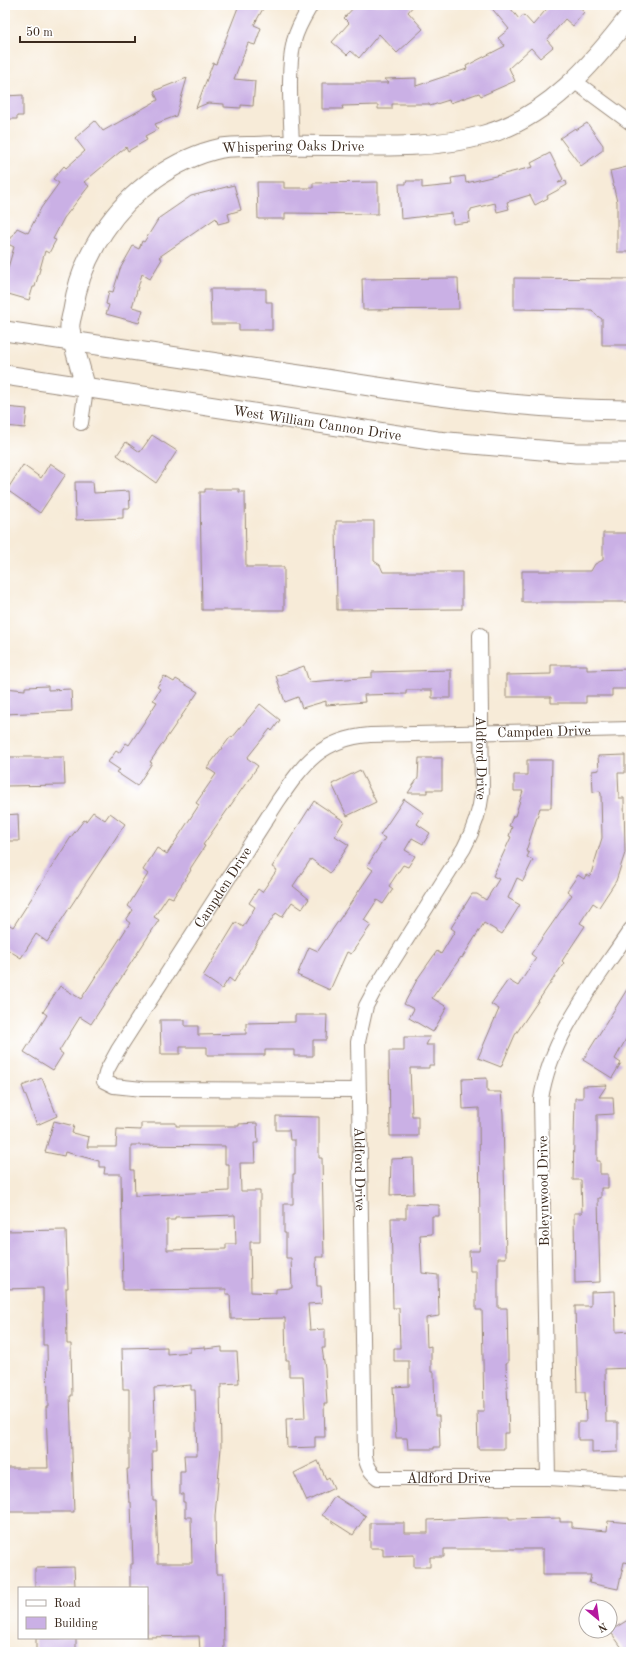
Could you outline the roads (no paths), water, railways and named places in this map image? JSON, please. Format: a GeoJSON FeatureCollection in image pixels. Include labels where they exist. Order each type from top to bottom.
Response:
{"type":"FeatureCollection","features":[{"type":"Feature","properties":{"kind":"main road","name":"Whispering Oaks Drive"},"geometry":{"type":"LineString","coordinates":[[86,388],[70,326],[76,296],[85,265],[111,220],[128,202],[156,178],[189,159],[222,148],[292,144],[408,145],[448,143],[485,135],[518,121],[545,105],[574,81],[614,37],[631,14]]}},
{"type":"Feature","properties":{"kind":"main road"},"geometry":{"type":"LineString","coordinates":[[5,331],[437,396],[510,405],[589,410],[631,410]]}},
{"type":"Feature","properties":{"kind":"main road","name":"West William Cannon Drive"},"geometry":{"type":"LineString","coordinates":[[5,375],[438,441],[576,452],[631,453]]}},
{"type":"Feature","properties":{"kind":"street"},"geometry":{"type":"LineString","coordinates":[[292,144],[291,72],[293,42],[301,21],[311,5]]}},
{"type":"Feature","properties":{"kind":"street"},"geometry":{"type":"LineString","coordinates":[[574,81],[631,123]]}},
{"type":"Feature","properties":{"kind":"street"},"geometry":{"type":"LineString","coordinates":[[82,423],[86,388]]}},
{"type":"Feature","properties":{"kind":"street","name":"Aldford Drive"},"geometry":{"type":"LineString","coordinates":[[480,635],[482,792],[480,812],[474,830],[366,1006],[358,1042],[365,1448],[367,1466],[378,1478],[389,1479],[548,1478],[631,1483]]}},
{"type":"Feature","properties":{"kind":"street","name":"Campden Drive"},"geometry":{"type":"LineString","coordinates":[[358,1090],[142,1089],[114,1086],[104,1081],[113,1059],[278,801],[303,766],[315,754],[351,736],[481,731],[631,729]]}},
{"type":"Feature","properties":{"kind":"street","name":"Boleynwood Drive"},"geometry":{"type":"LineString","coordinates":[[548,1478],[541,1099],[544,1078],[561,1035],[631,929]]}}]}
